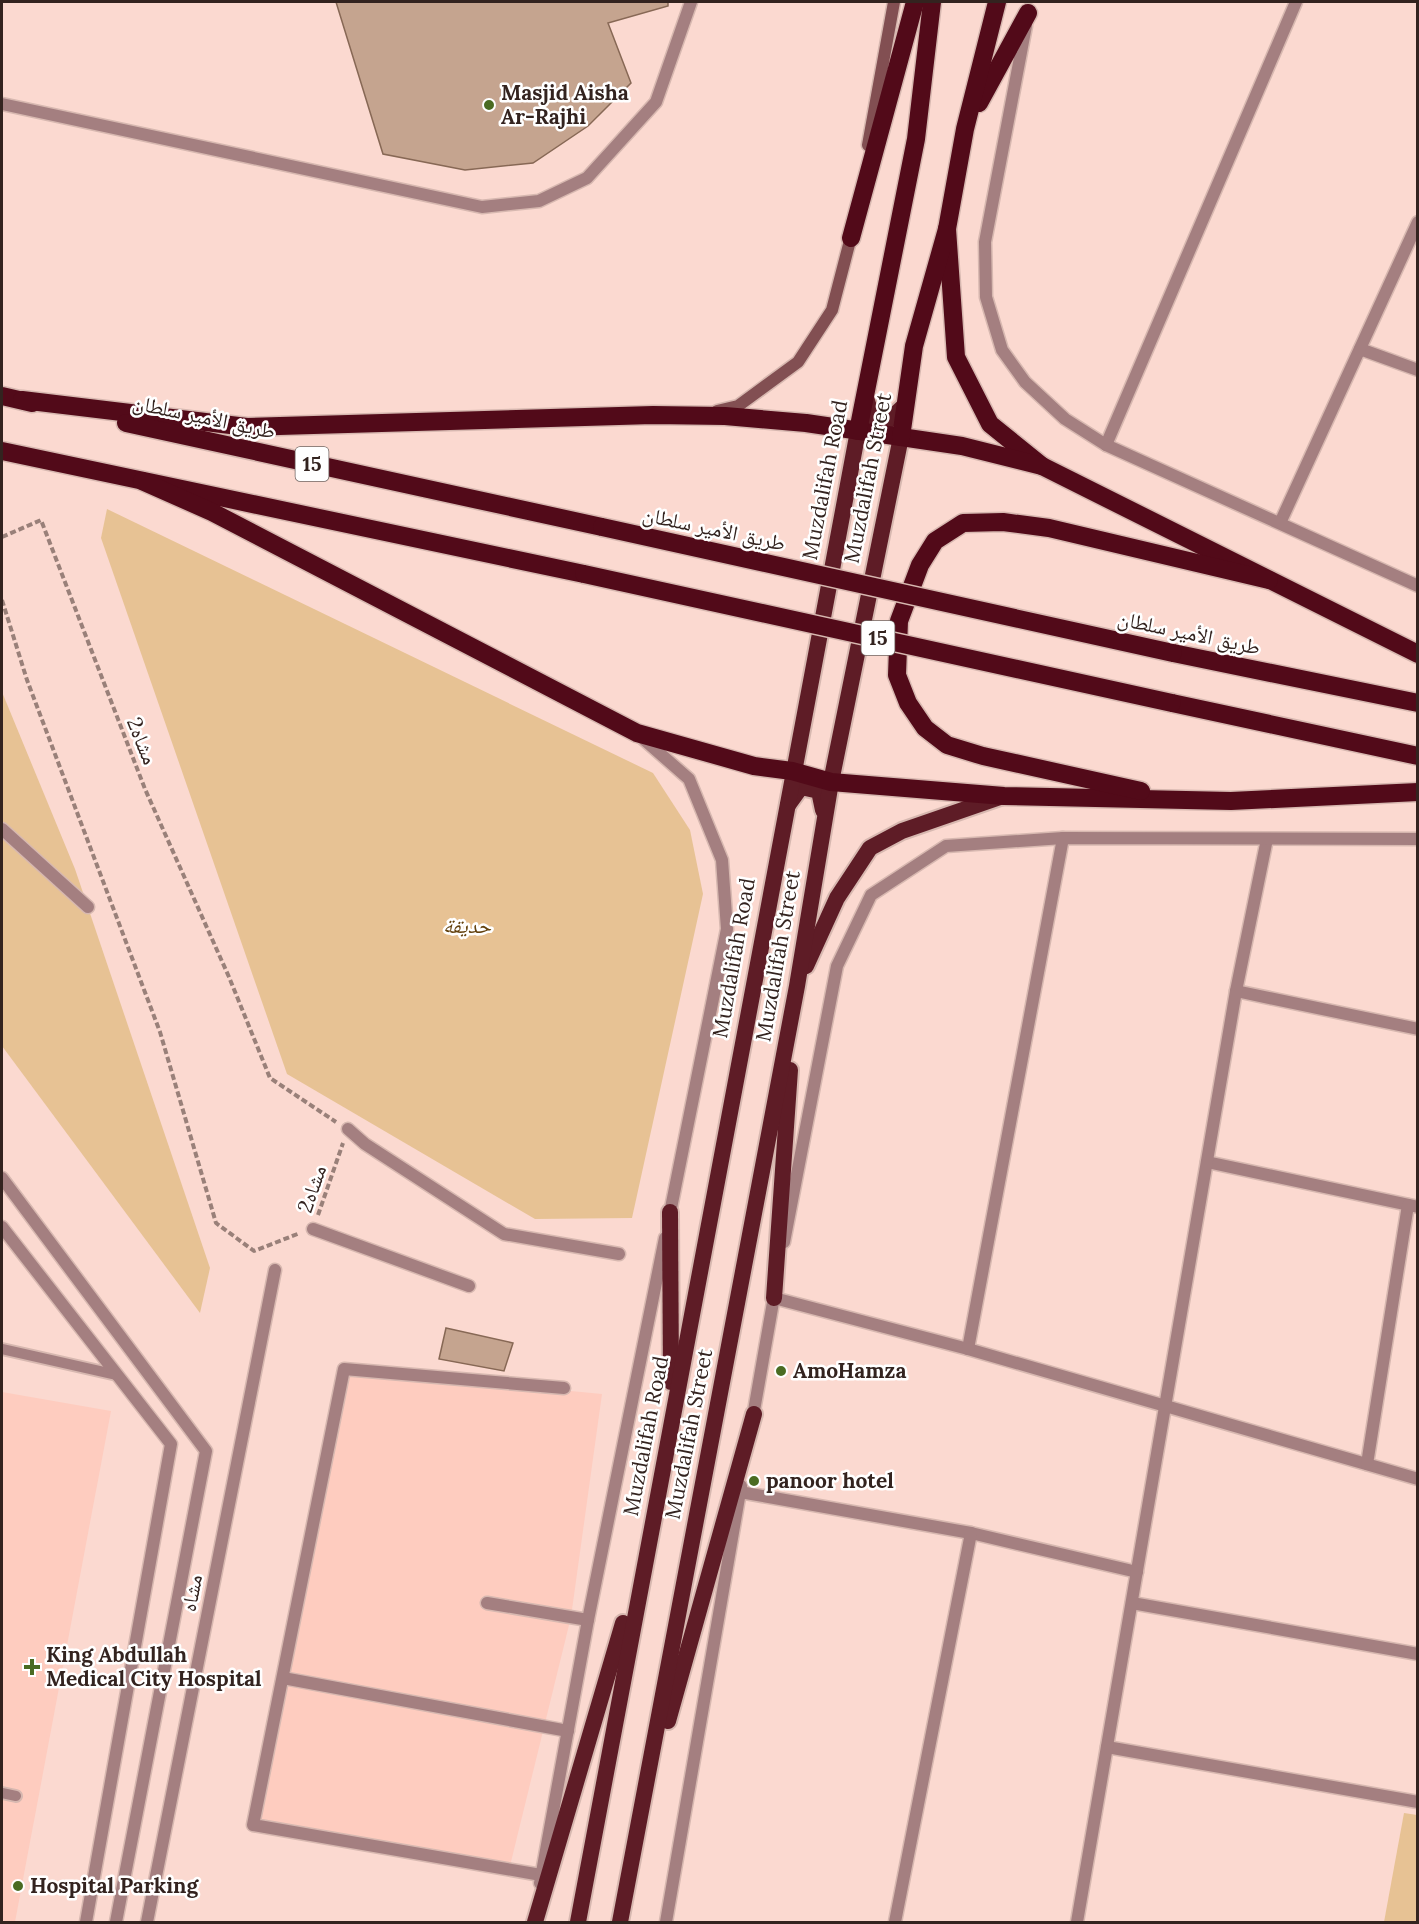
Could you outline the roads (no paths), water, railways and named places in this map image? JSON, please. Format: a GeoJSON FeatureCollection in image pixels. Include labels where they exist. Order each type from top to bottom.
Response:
{"type":"FeatureCollection","features":[{"type":"Feature","properties":{"kind":"highway"},"geometry":{"type":"LineString","coordinates":[[851,238],[915,2]]}},
{"type":"Feature","properties":{"kind":"highway","name":"Muzdalifah Road"},"geometry":{"type":"LineString","coordinates":[[578,1923],[792,771],[916,139],[932,2]]}},
{"type":"Feature","properties":{"kind":"highway","name":"Muzdalifah Street"},"geometry":{"type":"LineString","coordinates":[[620,1923],[796,986],[831,782],[901,437],[914,346],[947,229],[965,129],[997,2]]}},
{"type":"Feature","properties":{"kind":"highway"},"geometry":{"type":"LineString","coordinates":[[965,129],[1029,7]]}},
{"type":"Feature","properties":{"kind":"highway"},"geometry":{"type":"LineString","coordinates":[[947,229],[956,357],[990,424],[1042,466],[1418,654]]}},
{"type":"Feature","properties":{"kind":"highway"},"geometry":{"type":"LineString","coordinates":[[865,394],[872,416],[888,421],[905,405]]}},
{"type":"Feature","properties":{"kind":"highway","name":"طريق الأمير سلطان"},"geometry":{"type":"LineString","coordinates":[[2,396],[1173,653],[1418,703]]}},
{"type":"Feature","properties":{"kind":"highway"},"geometry":{"type":"LineString","coordinates":[[22,400],[247,427],[697,415],[806,423],[962,446],[1042,466]]}},
{"type":"Feature","properties":{"kind":"highway","name":"15"},"geometry":{"type":"LineString","coordinates":[[2,451],[584,574],[1418,756]]}},
{"type":"Feature","properties":{"kind":"highway"},"geometry":{"type":"LineString","coordinates":[[142,481],[213,512],[637,733],[754,766],[792,771],[831,782],[1004,796],[1231,801],[1418,792]]}},
{"type":"Feature","properties":{"kind":"highway"},"geometry":{"type":"LineString","coordinates":[[1182,800],[983,756],[947,745],[925,728],[908,703],[897,675],[899,621],[920,565],[935,541],[963,523],[1003,522],[1049,528],[1269,580]]}},
{"type":"Feature","properties":{"kind":"highway"},"geometry":{"type":"LineString","coordinates":[[785,809],[801,787],[819,791],[825,817]]}},
{"type":"Feature","properties":{"kind":"highway"},"geometry":{"type":"LineString","coordinates":[[774,1298],[796,986],[837,898],[870,848],[902,831],[1004,796]]}},
{"type":"Feature","properties":{"kind":"highway"},"geometry":{"type":"LineString","coordinates":[[670,1212],[671,1422]]}},
{"type":"Feature","properties":{"kind":"highway"},"geometry":{"type":"LineString","coordinates":[[637,1829],[754,1413]]}},
{"type":"Feature","properties":{"kind":"highway"},"geometry":{"type":"LineString","coordinates":[[534,1923],[620,1637],[661,1474]]}},
{"type":"Feature","properties":{"kind":"main road"},"geometry":{"type":"LineString","coordinates":[[697,415],[738,406],[798,362],[832,310],[851,238],[894,2]]}},
{"type":"Feature","properties":{"kind":"street"},"geometry":{"type":"LineString","coordinates":[[2,104],[482,207],[539,201],[587,177],[656,102],[691,2]]}},
{"type":"Feature","properties":{"kind":"street"},"geometry":{"type":"LineString","coordinates":[[1106,445],[1296,2]]}},
{"type":"Feature","properties":{"kind":"street"},"geometry":{"type":"LineString","coordinates":[[1029,7],[986,231],[986,297],[1002,350],[1025,382],[1065,419],[1106,445],[1418,586]]}},
{"type":"Feature","properties":{"kind":"street"},"geometry":{"type":"LineString","coordinates":[[1280,523],[1418,222]]}},
{"type":"Feature","properties":{"kind":"street"},"geometry":{"type":"LineString","coordinates":[[1360,349],[1418,370]]}},
{"type":"Feature","properties":{"kind":"street"},"geometry":{"type":"LineString","coordinates":[[534,1923],[588,1620],[727,929],[722,860],[689,779],[637,733]]}},
{"type":"Feature","properties":{"kind":"street"},"geometry":{"type":"LineString","coordinates":[[2,829],[88,907]]}},
{"type":"Feature","properties":{"kind":"street"},"geometry":{"type":"LineString","coordinates":[[968,1349],[1063,838]]}},
{"type":"Feature","properties":{"kind":"street"},"geometry":{"type":"LineString","coordinates":[[666,1923],[774,1298],[837,966],[871,895],[946,846],[1063,838],[1418,838]]}},
{"type":"Feature","properties":{"kind":"street"},"geometry":{"type":"LineString","coordinates":[[1077,1923],[1236,991],[1267,839]]}},
{"type":"Feature","properties":{"kind":"street"},"geometry":{"type":"LineString","coordinates":[[1236,991],[1418,1029]]}},
{"type":"Feature","properties":{"kind":"street"},"geometry":{"type":"LineString","coordinates":[[348,1129],[366,1144],[504,1234],[620,1254]]}},
{"type":"Feature","properties":{"kind":"street"},"geometry":{"type":"LineString","coordinates":[[1207,1162],[1413,1206],[1367,1464]]}},
{"type":"Feature","properties":{"kind":"street"},"geometry":{"type":"LineString","coordinates":[[2,1178],[206,1451],[116,1923]]}},
{"type":"Feature","properties":{"kind":"street"},"geometry":{"type":"LineString","coordinates":[[2,1227],[171,1444],[86,1923]]}},
{"type":"Feature","properties":{"kind":"street"},"geometry":{"type":"LineString","coordinates":[[313,1229],[469,1286]]}},
{"type":"Feature","properties":{"kind":"street","name":"مشاه"},"geometry":{"type":"LineString","coordinates":[[147,1923],[275,1270]]}},
{"type":"Feature","properties":{"kind":"street"},"geometry":{"type":"LineString","coordinates":[[774,1298],[968,1349],[1418,1479]]}},
{"type":"Feature","properties":{"kind":"street"},"geometry":{"type":"LineString","coordinates":[[541,1875],[253,1825],[344,1369],[564,1388]]}},
{"type":"Feature","properties":{"kind":"street"},"geometry":{"type":"LineString","coordinates":[[740,1492],[971,1533],[1137,1572]]}},
{"type":"Feature","properties":{"kind":"street"},"geometry":{"type":"LineString","coordinates":[[895,1923],[971,1533]]}},
{"type":"Feature","properties":{"kind":"street"},"geometry":{"type":"LineString","coordinates":[[1132,1602],[1418,1654]]}},
{"type":"Feature","properties":{"kind":"street"},"geometry":{"type":"LineString","coordinates":[[487,1603],[588,1620]]}},
{"type":"Feature","properties":{"kind":"street"},"geometry":{"type":"LineString","coordinates":[[282,1678],[568,1731]]}},
{"type":"Feature","properties":{"kind":"street"},"geometry":{"type":"LineString","coordinates":[[1107,1747],[1418,1802]]}},
{"type":"Feature","properties":{"kind":"lane"},"geometry":{"type":"LineString","coordinates":[[2,1349],[117,1375]]}},
{"type":"Feature","properties":{"kind":"lane"},"geometry":{"type":"LineString","coordinates":[[2,1793],[16,1796]]}},
{"type":"Feature","properties":{"kind":"place","name":"Masjid Aisha Ar-Rajhi"},"geometry":{"type":"Point","coordinates":[489,105]}},
{"type":"Feature","properties":{"kind":"place","name":"AmoHamza"},"geometry":{"type":"Point","coordinates":[781,1371]}},
{"type":"Feature","properties":{"kind":"place","name":"panoor hotel"},"geometry":{"type":"Point","coordinates":[754,1481]}},
{"type":"Feature","properties":{"kind":"place","name":"King Abdullah Medical City Hospital"},"geometry":{"type":"Point","coordinates":[32,1667]}},
{"type":"Feature","properties":{"kind":"place","name":"Hospital Parking"},"geometry":{"type":"Point","coordinates":[18,1886]}},
{"type":"Feature","properties":{"kind":"park label","name":"حديقة"},"geometry":{"type":"Point","coordinates":[467,926]}}]}
